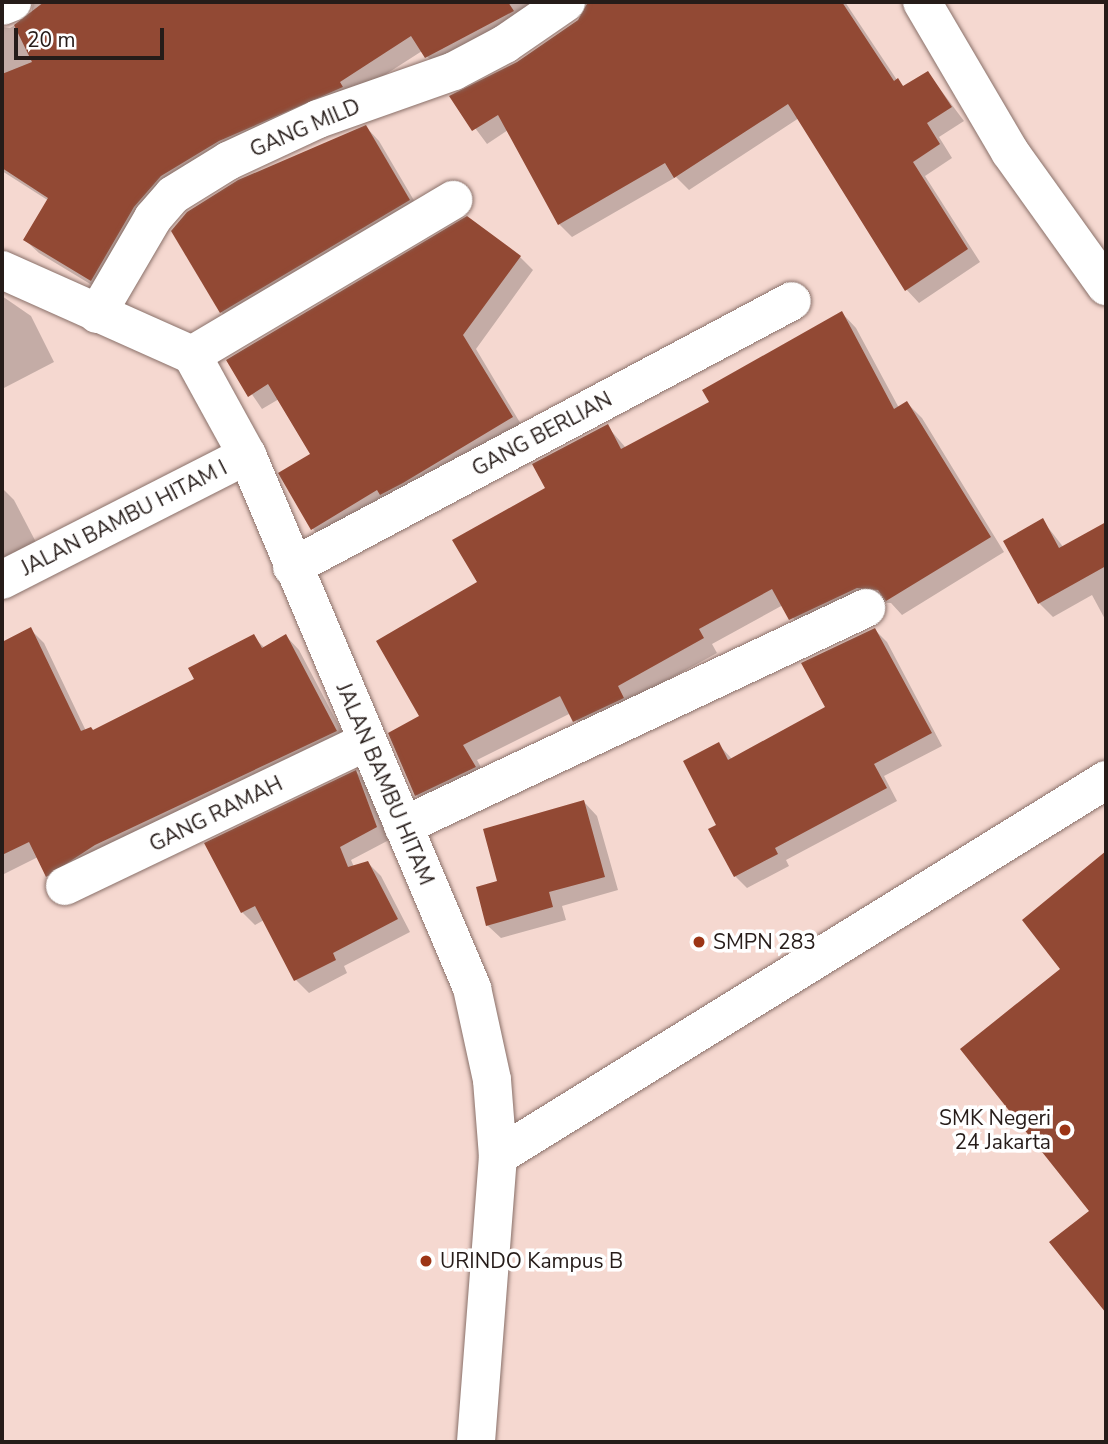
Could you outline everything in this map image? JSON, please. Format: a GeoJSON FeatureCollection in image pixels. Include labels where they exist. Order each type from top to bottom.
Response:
{"type":"FeatureCollection","features":[{"type":"Feature","properties":{"kind":"street"},"geometry":{"type":"LineString","coordinates":[[2,6],[12,2]]}},
{"type":"Feature","properties":{"kind":"street","name":"GANG MILD"},"geometry":{"type":"LineString","coordinates":[[97,314],[153,218],[173,195],[228,161],[318,120],[454,71],[505,44],[563,2]]}},
{"type":"Feature","properties":{"kind":"street"},"geometry":{"type":"LineString","coordinates":[[922,2],[1010,152],[1106,286]]}},
{"type":"Feature","properties":{"kind":"street"},"geometry":{"type":"LineString","coordinates":[[2,270],[192,355],[453,200]]}},
{"type":"Feature","properties":{"kind":"street","name":"GANG BERLIAN"},"geometry":{"type":"LineString","coordinates":[[292,567],[792,301]]}},
{"type":"Feature","properties":{"kind":"street","name":"JALAN BAMBU HITAM"},"geometry":{"type":"LineString","coordinates":[[192,355],[247,455],[292,567],[472,988],[492,1080],[498,1156],[476,1442]]}},
{"type":"Feature","properties":{"kind":"street","name":"JALAN BAMBU HITAM I"},"geometry":{"type":"LineString","coordinates":[[2,580],[247,455]]}},
{"type":"Feature","properties":{"kind":"street"},"geometry":{"type":"LineString","coordinates":[[403,825],[866,608]]}},
{"type":"Feature","properties":{"kind":"street","name":"GANG RAMAH"},"geometry":{"type":"LineString","coordinates":[[65,886],[367,741]]}},
{"type":"Feature","properties":{"kind":"street"},"geometry":{"type":"LineString","coordinates":[[498,1156],[1106,780]]}},
{"type":"Feature","properties":{"kind":"building"},"geometry":{"type":"Polygon","coordinates":[[[44,2],[508,2],[514,11],[425,58],[411,36],[340,82],[343,87],[219,141],[161,176],[134,207],[91,281],[23,240],[48,198],[2,168],[2,74],[32,62],[14,25],[44,2]]]}},
{"type":"Feature","properties":{"kind":"building"},"geometry":{"type":"Polygon","coordinates":[[[588,2],[842,2],[894,81],[898,78],[903,86],[928,71],[952,107],[927,123],[940,144],[913,162],[968,249],[905,291],[788,104],[674,178],[665,163],[558,225],[498,115],[472,131],[449,96],[517,62],[578,20],[588,2]]]}},
{"type":"Feature","properties":{"kind":"building"},"geometry":{"type":"Polygon","coordinates":[[[366,125],[410,200],[220,313],[171,231],[187,212],[238,180],[366,125]]]}},
{"type":"Feature","properties":{"kind":"building"},"geometry":{"type":"Polygon","coordinates":[[[467,216],[521,256],[463,335],[513,417],[403,483],[380,495],[377,490],[311,530],[278,473],[310,454],[268,384],[248,397],[226,360],[467,216]]]}},
{"type":"Feature","properties":{"kind":"building"},"geometry":{"type":"Polygon","coordinates":[[[842,311],[894,409],[907,401],[991,537],[886,601],[878,590],[857,588],[789,620],[772,589],[699,629],[704,638],[618,686],[624,698],[573,722],[560,696],[463,745],[476,767],[415,796],[388,733],[419,716],[376,641],[477,582],[452,540],[545,488],[532,464],[608,424],[621,449],[709,402],[702,390],[842,311]]]}},
{"type":"Feature","properties":{"kind":"building"},"geometry":{"type":"Polygon","coordinates":[[[1043,518],[1059,548],[1106,522],[1106,566],[1038,604],[1003,541],[1043,518]]]}},
{"type":"Feature","properties":{"kind":"building"},"geometry":{"type":"Polygon","coordinates":[[[31,627],[81,731],[91,727],[93,730],[194,679],[188,668],[254,634],[262,648],[286,634],[337,731],[95,845],[46,877],[29,842],[2,855],[2,642],[31,627]]]}},
{"type":"Feature","properties":{"kind":"building"},"geometry":{"type":"Polygon","coordinates":[[[875,628],[932,733],[874,764],[887,788],[775,848],[778,854],[734,877],[708,829],[716,825],[683,761],[719,742],[728,760],[825,707],[801,663],[875,628]]]}},
{"type":"Feature","properties":{"kind":"building"},"geometry":{"type":"Polygon","coordinates":[[[356,770],[377,827],[340,847],[348,867],[368,861],[398,919],[333,953],[336,960],[294,981],[255,906],[241,913],[204,843],[356,770]]]}},
{"type":"Feature","properties":{"kind":"building"},"geometry":{"type":"Polygon","coordinates":[[[584,800],[605,877],[549,892],[553,907],[486,926],[476,887],[497,881],[483,829],[584,800]]]}},
{"type":"Feature","properties":{"kind":"building","name":"SMK Negeri 24 Jakarta"},"geometry":{"type":"Polygon","coordinates":[[[1106,851],[1106,1313],[1049,1242],[1089,1211],[960,1049],[1060,969],[1022,920],[1106,851]]]}},
{"type":"Feature","properties":{"kind":"place","name":"SMPN 283"},"geometry":{"type":"Point","coordinates":[699,942]}},
{"type":"Feature","properties":{"kind":"place","name":"SMK Negeri 24 Jakarta"},"geometry":{"type":"Point","coordinates":[1065,1130]}},
{"type":"Feature","properties":{"kind":"place","name":"URINDO Kampus B"},"geometry":{"type":"Point","coordinates":[426,1261]}}]}
